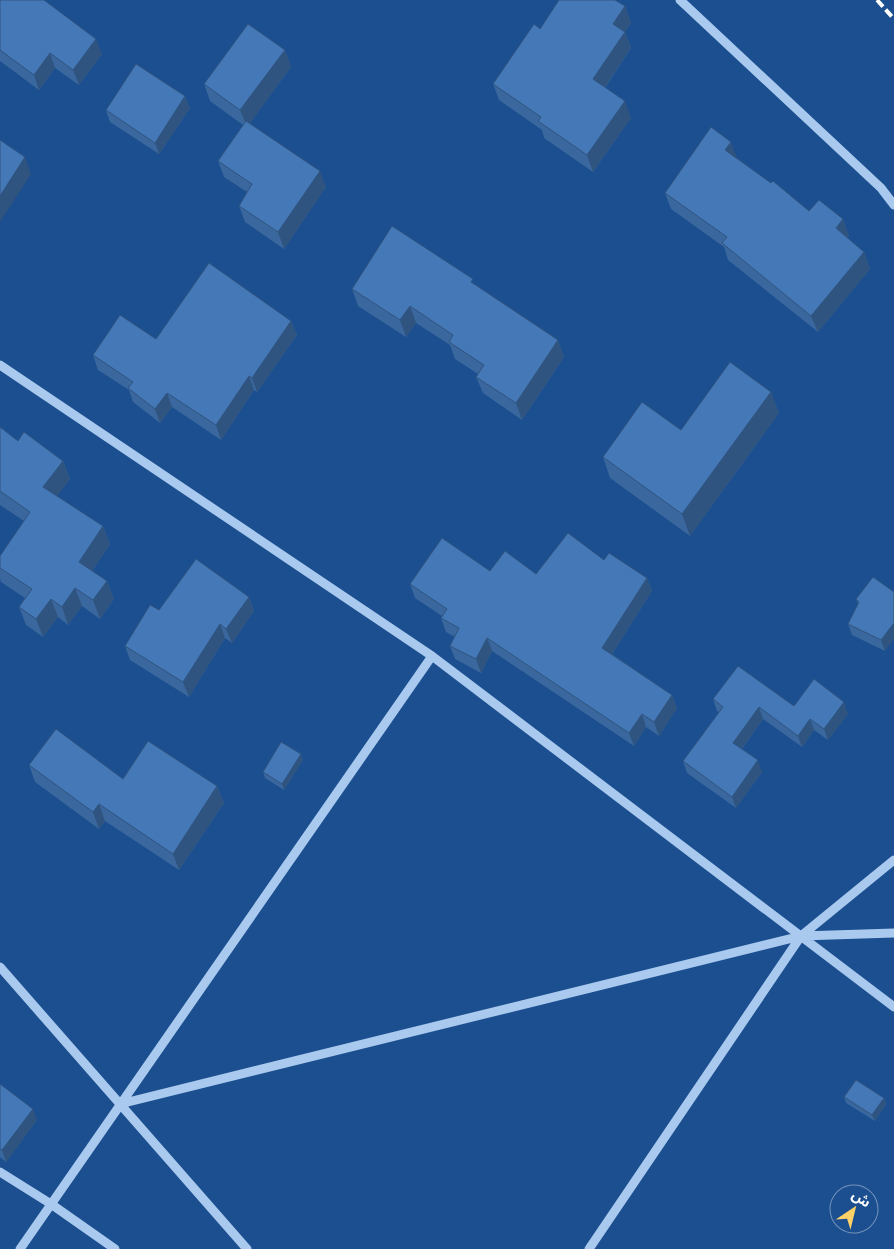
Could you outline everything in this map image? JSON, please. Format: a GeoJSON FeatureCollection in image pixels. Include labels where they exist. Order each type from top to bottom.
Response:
{"type":"FeatureCollection","features":[{"type":"Feature","properties":{"kind":"street"},"geometry":{"type":"LineString","coordinates":[[680,0],[881,188],[894,206]]}},
{"type":"Feature","properties":{"kind":"street"},"geometry":{"type":"LineString","coordinates":[[0,365],[432,656],[894,1007]]}},
{"type":"Feature","properties":{"kind":"street"},"geometry":{"type":"LineString","coordinates":[[20,1249],[432,656]]}},
{"type":"Feature","properties":{"kind":"street"},"geometry":{"type":"LineString","coordinates":[[589,1249],[801,936],[894,860]]}},
{"type":"Feature","properties":{"kind":"street"},"geometry":{"type":"LineString","coordinates":[[120,1104],[801,936],[894,933]]}},
{"type":"Feature","properties":{"kind":"street"},"geometry":{"type":"LineString","coordinates":[[0,967],[247,1249]]}},
{"type":"Feature","properties":{"kind":"street"},"geometry":{"type":"LineString","coordinates":[[0,1172],[51,1204],[115,1249]]}},
{"type":"Feature","properties":{"kind":"building"},"geometry":{"type":"Polygon","coordinates":[[[0,0],[44,0],[96,39],[73,70],[50,53],[34,75],[0,50],[0,0]]]}},
{"type":"Feature","properties":{"kind":"building"},"geometry":{"type":"Polygon","coordinates":[[[559,0],[615,0],[625,6],[613,24],[625,32],[593,79],[625,101],[587,155],[538,121],[541,117],[493,84],[534,24],[540,29],[559,0]]]}},
{"type":"Feature","properties":{"kind":"building"},"geometry":{"type":"Polygon","coordinates":[[[248,24],[285,50],[240,110],[204,84],[248,24]]]}},
{"type":"Feature","properties":{"kind":"building"},"geometry":{"type":"Polygon","coordinates":[[[136,64],[185,96],[155,143],[106,110],[136,64]]]}},
{"type":"Feature","properties":{"kind":"building"},"geometry":{"type":"Polygon","coordinates":[[[246,121],[320,171],[278,232],[239,206],[252,184],[218,161],[246,121]]]}},
{"type":"Feature","properties":{"kind":"building"},"geometry":{"type":"Polygon","coordinates":[[[711,127],[731,142],[725,150],[771,183],[773,181],[809,211],[819,200],[843,219],[836,228],[864,252],[811,316],[722,243],[727,237],[665,193],[711,127]]]}},
{"type":"Feature","properties":{"kind":"building"},"geometry":{"type":"Polygon","coordinates":[[[0,140],[25,157],[0,196],[0,140]]]}},
{"type":"Feature","properties":{"kind":"building"},"geometry":{"type":"Polygon","coordinates":[[[392,226],[473,279],[471,282],[558,340],[516,403],[476,377],[484,365],[449,342],[453,335],[410,306],[400,320],[352,289],[392,226]]]}},
{"type":"Feature","properties":{"kind":"building"},"geometry":{"type":"Polygon","coordinates":[[[209,263],[291,321],[252,378],[249,376],[216,425],[167,393],[155,409],[128,388],[133,382],[93,355],[120,315],[156,339],[209,263]]]}},
{"type":"Feature","properties":{"kind":"building"},"geometry":{"type":"Polygon","coordinates":[[[730,362],[771,392],[682,514],[603,457],[642,402],[681,430],[730,362]]]}},
{"type":"Feature","properties":{"kind":"building"},"geometry":{"type":"Polygon","coordinates":[[[0,427],[18,441],[24,432],[63,461],[43,487],[103,526],[79,562],[107,581],[93,600],[75,588],[62,607],[51,599],[36,619],[19,607],[32,589],[0,568],[0,556],[30,512],[0,491],[0,427]]]}},
{"type":"Feature","properties":{"kind":"building"},"geometry":{"type":"Polygon","coordinates":[[[568,533],[604,560],[609,553],[647,578],[602,648],[672,695],[654,722],[642,714],[629,733],[487,638],[476,659],[450,646],[459,628],[441,618],[447,609],[410,584],[442,538],[490,571],[505,551],[536,574],[568,533]]]}},
{"type":"Feature","properties":{"kind":"building"},"geometry":{"type":"Polygon","coordinates":[[[196,559],[249,597],[226,629],[220,624],[183,682],[125,646],[150,605],[159,610],[196,559]]]}},
{"type":"Feature","properties":{"kind":"building"},"geometry":{"type":"Polygon","coordinates":[[[873,577],[894,592],[894,623],[881,640],[848,624],[859,602],[856,599],[873,577]]]}},
{"type":"Feature","properties":{"kind":"building"},"geometry":{"type":"Polygon","coordinates":[[[738,666],[794,706],[814,679],[844,702],[824,729],[810,719],[798,736],[759,707],[733,743],[758,760],[732,797],[683,761],[723,707],[713,699],[738,666]]]}},
{"type":"Feature","properties":{"kind":"building"},"geometry":{"type":"Polygon","coordinates":[[[56,729],[123,779],[148,741],[217,786],[173,854],[99,804],[93,812],[29,765],[56,729]]]}},
{"type":"Feature","properties":{"kind":"building"},"geometry":{"type":"Polygon","coordinates":[[[281,742],[301,754],[282,784],[263,772],[281,742]]]}},
{"type":"Feature","properties":{"kind":"building"},"geometry":{"type":"Polygon","coordinates":[[[856,1080],[884,1098],[872,1115],[844,1097],[856,1080]]]}},
{"type":"Feature","properties":{"kind":"building"},"geometry":{"type":"Polygon","coordinates":[[[0,1084],[33,1109],[2,1150],[0,1149],[0,1084]]]}},
{"type":"Feature","properties":{"kind":"railway"},"geometry":{"type":"LineString","coordinates":[[877,0],[894,19]]}}]}
